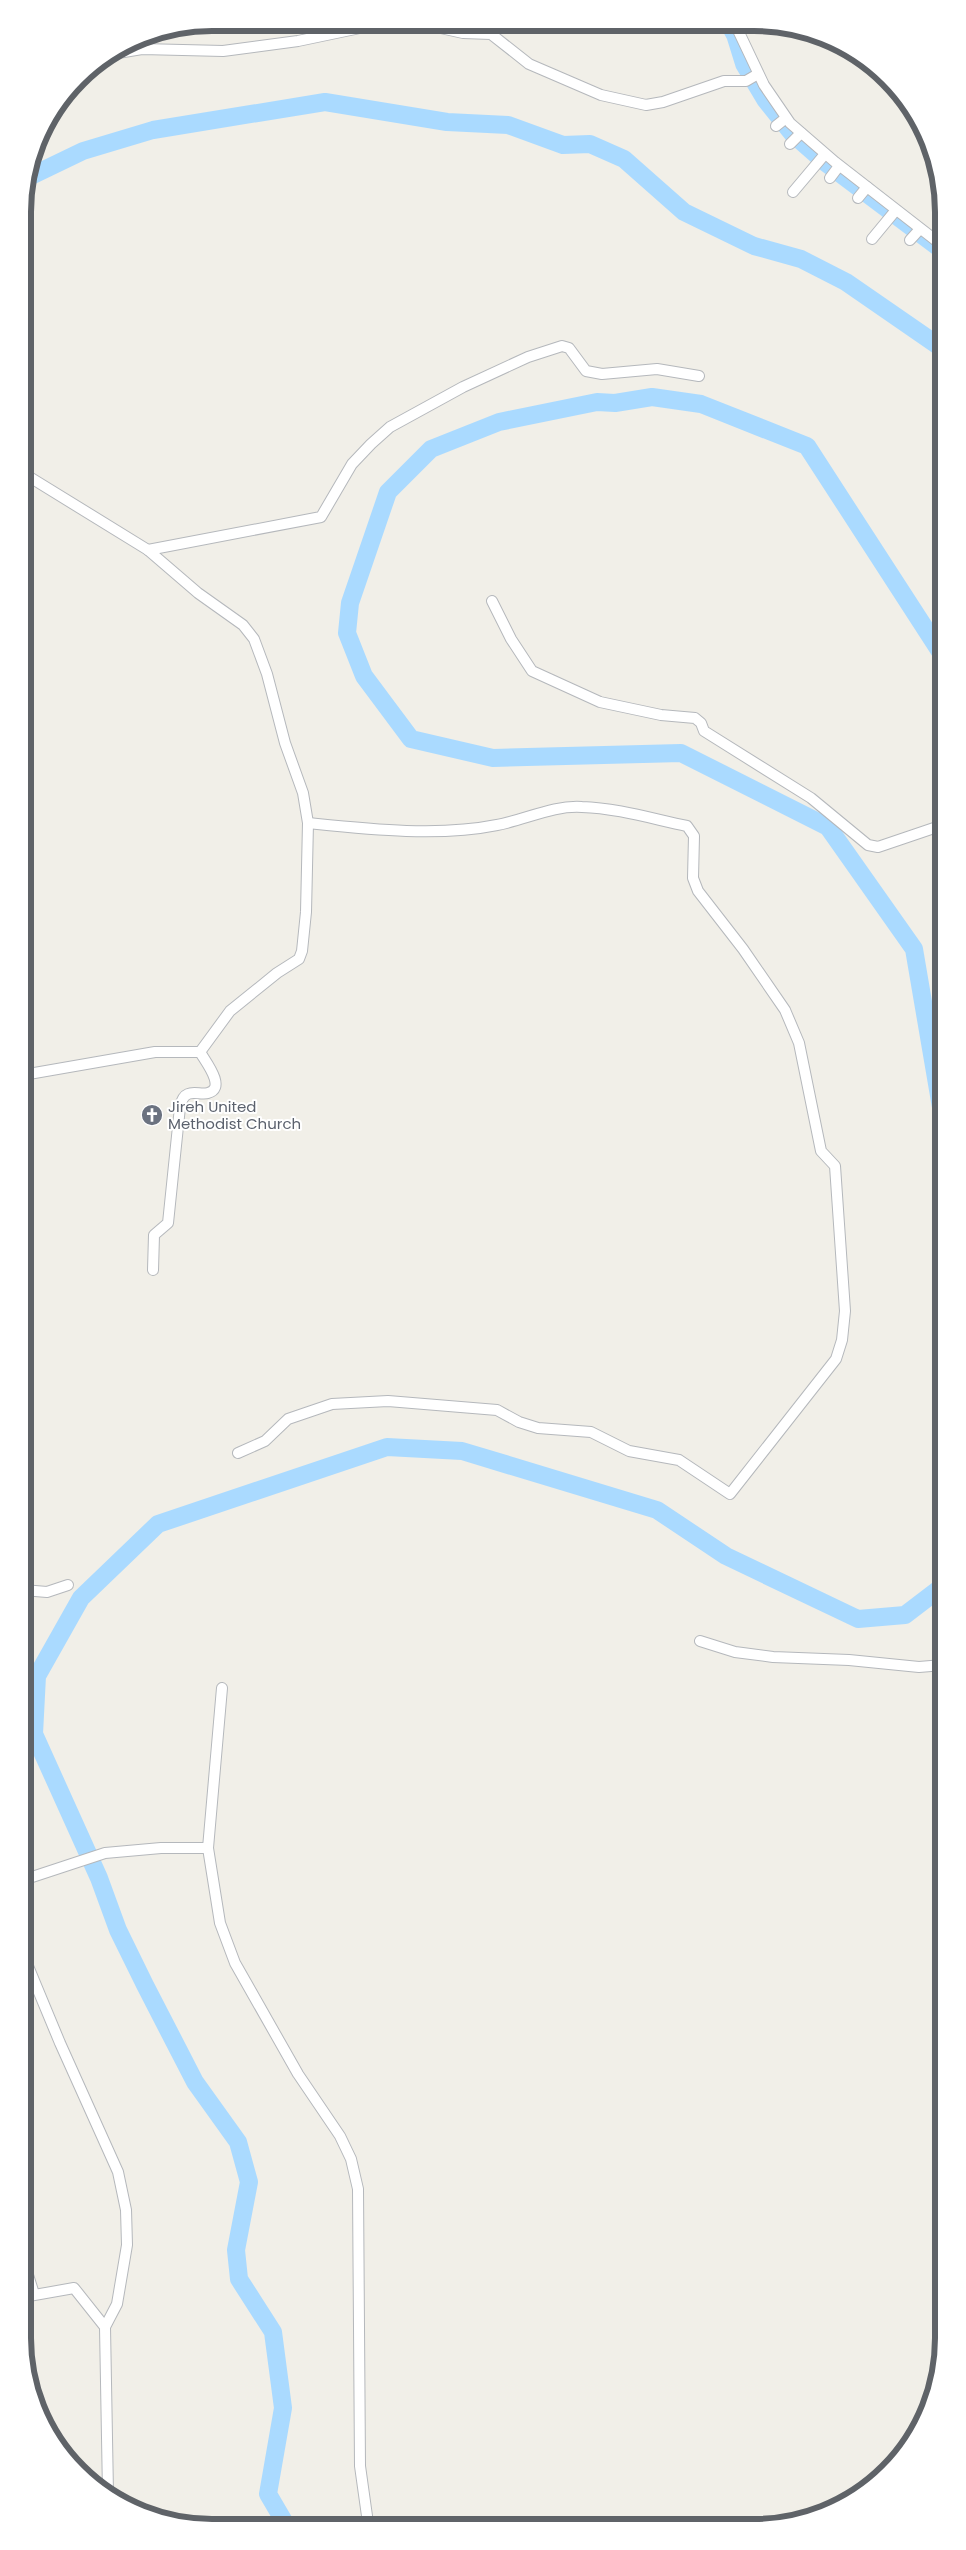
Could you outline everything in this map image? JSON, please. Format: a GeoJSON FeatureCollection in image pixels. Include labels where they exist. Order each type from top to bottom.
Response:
{"type":"FeatureCollection","features":[{"type":"Feature","properties":{"kind":"street"},"geometry":{"type":"LineString","coordinates":[[130,51],[142,49],[223,51],[298,41],[346,31]]}},
{"type":"Feature","properties":{"kind":"street"},"geometry":{"type":"LineString","coordinates":[[454,31],[491,34],[529,64],[601,95],[646,105],[663,102],[724,81],[753,77]]}},
{"type":"Feature","properties":{"kind":"street"},"geometry":{"type":"LineString","coordinates":[[738,31],[753,77],[781,122],[800,134],[838,167],[935,240]]}},
{"type":"Feature","properties":{"kind":"street"},"geometry":{"type":"LineString","coordinates":[[790,144],[800,134]]}},
{"type":"Feature","properties":{"kind":"street"},"geometry":{"type":"LineString","coordinates":[[793,192],[824,155]]}},
{"type":"Feature","properties":{"kind":"street"},"geometry":{"type":"LineString","coordinates":[[830,178],[838,167]]}},
{"type":"Feature","properties":{"kind":"street"},"geometry":{"type":"LineString","coordinates":[[858,198],[866,188]]}},
{"type":"Feature","properties":{"kind":"street"},"geometry":{"type":"LineString","coordinates":[[872,239],[895,211]]}},
{"type":"Feature","properties":{"kind":"street"},"geometry":{"type":"LineString","coordinates":[[910,240],[919,230]]}},
{"type":"Feature","properties":{"kind":"street"},"geometry":{"type":"LineString","coordinates":[[148,550],[321,517],[352,464],[390,428],[462,387],[528,357],[562,346],[569,348],[586,371],[602,374],[657,369],[699,376]]}},
{"type":"Feature","properties":{"kind":"street"},"geometry":{"type":"LineString","coordinates":[[31,478],[148,550],[198,593],[243,625],[254,639],[267,674],[285,743],[303,793],[308,823],[306,912],[299,959],[276,973],[230,1011],[200,1052]]}},
{"type":"Feature","properties":{"kind":"street"},"geometry":{"type":"LineString","coordinates":[[492,601],[532,672],[600,702],[661,715],[695,718],[701,723],[704,731],[810,798],[868,845],[878,847],[935,828]]}},
{"type":"Feature","properties":{"kind":"street"},"geometry":{"type":"LineString","coordinates":[[238,1453],[265,1441],[288,1419],[332,1404],[388,1401],[497,1410],[519,1422],[538,1428],[591,1432],[629,1450],[679,1460],[730,1494],[836,1359],[842,1340],[845,1310],[843,1260],[835,1166],[821,1151],[799,1043],[785,1010],[743,949],[698,891],[693,878],[694,836],[687,826],[602,808],[580,806],[532,814],[497,825],[421,832],[308,823]]}},
{"type":"Feature","properties":{"kind":"street"},"geometry":{"type":"LineString","coordinates":[[31,1074],[156,1052],[200,1052]]}},
{"type":"Feature","properties":{"kind":"street"},"geometry":{"type":"LineString","coordinates":[[152,1270],[154,1235],[168,1223],[180,1107],[185,1096],[190,1093],[205,1094],[212,1092],[215,1088],[215,1077],[200,1052]]}},
{"type":"Feature","properties":{"kind":"street"},"geometry":{"type":"LineString","coordinates":[[31,1591],[46,1592],[68,1585]]}},
{"type":"Feature","properties":{"kind":"street"},"geometry":{"type":"LineString","coordinates":[[700,1641],[735,1652],[773,1657],[849,1660],[919,1667],[935,1666]]}},
{"type":"Feature","properties":{"kind":"street"},"geometry":{"type":"LineString","coordinates":[[222,1688],[208,1848],[220,1923],[235,1962],[298,2074],[340,2136],[355,2170],[358,2189],[360,2466],[367,2519]]}},
{"type":"Feature","properties":{"kind":"street"},"geometry":{"type":"LineString","coordinates":[[31,1877],[105,1854],[161,1848],[208,1848]]}},
{"type":"Feature","properties":{"kind":"street"},"geometry":{"type":"LineString","coordinates":[[31,1973],[118,2172],[126,2210],[127,2245],[117,2304],[105,2327],[108,2485]]}},
{"type":"Feature","properties":{"kind":"street"},"geometry":{"type":"LineString","coordinates":[[31,2285],[34,2294]]}},
{"type":"Feature","properties":{"kind":"street"},"geometry":{"type":"LineString","coordinates":[[31,2295],[74,2288],[105,2327]]}},
{"type":"Feature","properties":{"kind":"water"},"geometry":{"type":"Polygon","coordinates":[[[723,31],[733,31],[753,73],[785,124],[935,244],[935,256],[819,169],[786,140],[758,105],[736,68],[723,31]]]}},
{"type":"Feature","properties":{"kind":"waterway"},"geometry":{"type":"LineString","coordinates":[[36,174],[83,151],[153,130],[325,102],[447,122],[508,125],[563,145],[590,144],[624,159],[684,212],[754,246],[801,259],[846,282],[935,343]]}},
{"type":"Feature","properties":{"kind":"waterway"},"geometry":{"type":"LineString","coordinates":[[935,644],[807,446],[701,404],[652,397],[615,403],[597,402],[499,422],[431,449],[388,492],[350,603],[347,633],[364,676],[411,739],[493,758],[681,753],[828,827],[914,949],[935,1072]]}},
{"type":"Feature","properties":{"kind":"waterway"},"geometry":{"type":"LineString","coordinates":[[283,2519],[268,2494],[283,2408],[273,2332],[239,2279],[236,2250],[249,2182],[238,2142],[195,2082],[145,1985],[118,1930],[99,1878],[34,1734],[37,1676],[81,1598],[158,1524],[387,1447],[462,1451],[657,1510],[726,1556],[858,1619],[905,1615],[935,1592]]}},
{"type":"Feature","properties":{"kind":"place","name":"Jireh United Methodist Church"},"geometry":{"type":"Point","coordinates":[152,1115]}}]}
